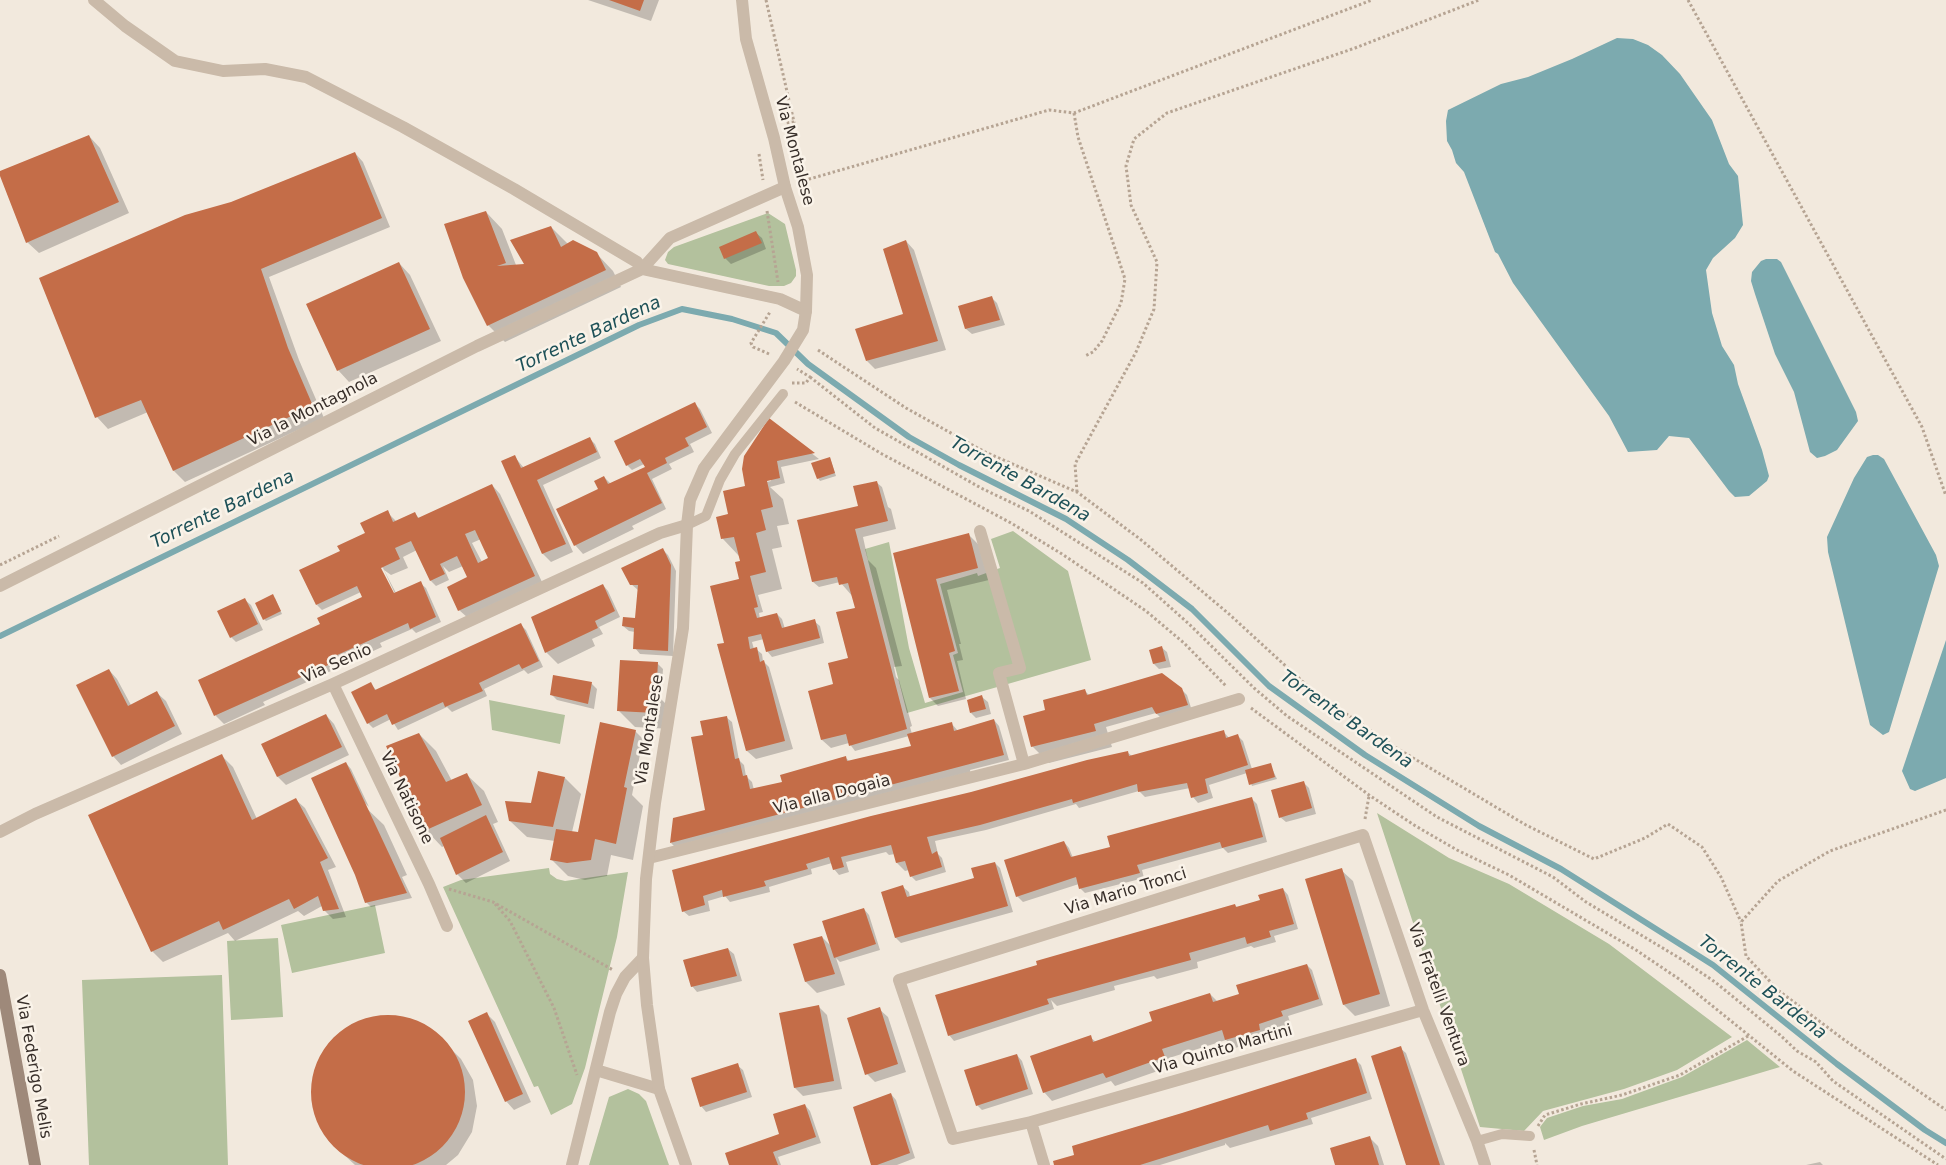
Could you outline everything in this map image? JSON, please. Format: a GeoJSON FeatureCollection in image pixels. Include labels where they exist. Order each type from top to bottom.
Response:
{"type":"FeatureCollection","features":[{"type":"Feature","properties":{"kind":"main road","name":"Via Federigo Melis"},"geometry":{"type":"LineString","coordinates":[[0,975],[35,1165]]}},
{"type":"Feature","properties":{"kind":"street"},"geometry":{"type":"LineString","coordinates":[[94,0],[125,26],[175,61],[223,71],[265,69],[306,77],[403,127],[514,189],[637,262],[642,268],[780,298],[806,310]]}},
{"type":"Feature","properties":{"kind":"street","name":"Via Montalese"},"geometry":{"type":"LineString","coordinates":[[686,1165],[659,1089],[647,1005],[644,958],[645,898],[655,803],[683,628],[687,525],[690,500],[704,468],[784,362],[803,330],[806,310],[807,275],[798,227],[785,186],[772,131],[746,39],[742,0]]}},
{"type":"Feature","properties":{"kind":"street"},"geometry":{"type":"LineString","coordinates":[[642,268],[670,238],[785,186]]}},
{"type":"Feature","properties":{"kind":"street","name":"Via la Montagnola"},"geometry":{"type":"LineString","coordinates":[[0,586],[477,346],[642,268]]}},
{"type":"Feature","properties":{"kind":"street","name":"Via Senio"},"geometry":{"type":"LineString","coordinates":[[0,832],[35,814],[333,684],[660,533],[687,525]]}},
{"type":"Feature","properties":{"kind":"street"},"geometry":{"type":"LineString","coordinates":[[980,531],[1020,668],[998,673],[1024,764]]}},
{"type":"Feature","properties":{"kind":"street","name":"Via Natisone"},"geometry":{"type":"LineString","coordinates":[[333,684],[448,926]]}},
{"type":"Feature","properties":{"kind":"street","name":"Via alla Dogaia"},"geometry":{"type":"LineString","coordinates":[[649,858],[1024,764],[1240,699]]}},
{"type":"Feature","properties":{"kind":"street","name":"Via Mario Tronci"},"geometry":{"type":"LineString","coordinates":[[899,980],[1363,835]]}},
{"type":"Feature","properties":{"kind":"street","name":"Via Fratelli Ventura"},"geometry":{"type":"LineString","coordinates":[[1363,835],[1423,1010],[1485,1165]]}},
{"type":"Feature","properties":{"kind":"street"},"geometry":{"type":"LineString","coordinates":[[572,1165],[610,1012],[625,977],[644,958]]}},
{"type":"Feature","properties":{"kind":"street","name":"Via Quinto Martini"},"geometry":{"type":"LineString","coordinates":[[899,980],[953,1139],[1031,1122],[1423,1010]]}},
{"type":"Feature","properties":{"kind":"street"},"geometry":{"type":"LineString","coordinates":[[596,1070],[659,1089]]}},
{"type":"Feature","properties":{"kind":"street"},"geometry":{"type":"LineString","coordinates":[[1031,1122],[1044,1165]]}},
{"type":"Feature","properties":{"kind":"lane"},"geometry":{"type":"LineString","coordinates":[[687,525],[706,516],[720,480],[735,454],[783,394]]}},
{"type":"Feature","properties":{"kind":"lane"},"geometry":{"type":"LineString","coordinates":[[1477,1141],[1502,1134],[1530,1136]]}},
{"type":"Feature","properties":{"kind":"path"},"geometry":{"type":"LineString","coordinates":[[785,186],[1049,110],[1074,113],[1372,0]]}},
{"type":"Feature","properties":{"kind":"path"},"geometry":{"type":"LineString","coordinates":[[1077,492],[1075,464],[1136,352],[1154,309],[1157,262],[1131,205],[1126,166],[1134,139],[1167,113],[1355,48],[1479,0]]}},
{"type":"Feature","properties":{"kind":"path"},"geometry":{"type":"LineString","coordinates":[[1688,0],[1922,427],[1946,496]]}},
{"type":"Feature","properties":{"kind":"path"},"geometry":{"type":"LineString","coordinates":[[1074,113],[1078,137],[1126,279],[1121,304],[1102,341],[1093,352],[1085,356]]}},
{"type":"Feature","properties":{"kind":"path"},"geometry":{"type":"LineString","coordinates":[[772,310],[751,343],[753,347],[810,377],[875,428],[981,488],[1029,511],[1143,583],[1189,624],[1254,688],[1287,716],[1437,817],[1553,877],[1586,902],[1695,968],[1780,1034],[1797,1051],[1816,1062],[1833,1082],[1946,1159]]}},
{"type":"Feature","properties":{"kind":"path"},"geometry":{"type":"LineString","coordinates":[[818,350],[906,408],[985,452],[1077,492],[1140,539],[1229,614],[1314,692],[1398,749],[1526,826],[1594,859],[1645,838],[1668,824],[1702,847],[1721,877],[1741,922],[1746,956],[1779,991],[1843,1039],[1946,1110]]}},
{"type":"Feature","properties":{"kind":"path"},"geometry":{"type":"LineString","coordinates":[[810,377],[806,383],[791,383],[783,394],[882,454],[1011,523],[1062,554],[1146,611],[1184,644],[1240,699],[1369,795],[1414,826],[1457,850],[1509,875],[1636,950],[1679,978],[1793,1071],[1938,1165]]}},
{"type":"Feature","properties":{"kind":"path"},"geometry":{"type":"LineString","coordinates":[[1363,835],[1369,795]]}},
{"type":"Feature","properties":{"kind":"path"},"geometry":{"type":"LineString","coordinates":[[1741,922],[1778,881],[1830,851],[1946,810]]}},
{"type":"Feature","properties":{"kind":"path"},"geometry":{"type":"LineString","coordinates":[[429,884],[492,902],[625,977]]}},
{"type":"Feature","properties":{"kind":"path"},"geometry":{"type":"LineString","coordinates":[[492,902],[510,921],[554,1008],[578,1079]]}},
{"type":"Feature","properties":{"kind":"path"},"geometry":{"type":"LineString","coordinates":[[1530,1136],[1545,1115],[1622,1094],[1680,1075],[1750,1035]]}},
{"type":"Feature","properties":{"kind":"green space"},"geometry":{"type":"Polygon","coordinates":[[[768,213],[785,224],[796,270],[796,276],[791,283],[784,286],[769,286],[668,264],[665,260],[668,252],[674,247],[768,213]]]}},
{"type":"Feature","properties":{"kind":"green space"},"geometry":{"type":"Polygon","coordinates":[[[1013,531],[1068,571],[1091,660],[907,713],[865,549],[889,542],[909,648],[925,703],[963,692],[953,655],[958,653],[940,584],[977,573],[978,576],[1000,568],[991,539],[1013,531]]]}},
{"type":"Feature","properties":{"kind":"green space"},"geometry":{"type":"Polygon","coordinates":[[[489,700],[565,715],[560,744],[492,730],[489,700]]]}},
{"type":"Feature","properties":{"kind":"green space"},"geometry":{"type":"Polygon","coordinates":[[[1377,813],[1449,858],[1509,884],[1609,944],[1732,1037],[1677,1070],[1624,1089],[1543,1111],[1524,1131],[1480,1127],[1377,813]]]}},
{"type":"Feature","properties":{"kind":"green space"},"geometry":{"type":"Polygon","coordinates":[[[549,868],[550,874],[557,879],[565,881],[628,872],[617,937],[585,1068],[572,1104],[551,1115],[538,1086],[534,1087],[443,887],[461,880],[549,868]]]}},
{"type":"Feature","properties":{"kind":"green space"},"geometry":{"type":"Polygon","coordinates":[[[375,905],[385,953],[292,973],[281,925],[375,905]]]}},
{"type":"Feature","properties":{"kind":"green space"},"geometry":{"type":"Polygon","coordinates":[[[278,938],[283,1017],[231,1020],[227,941],[278,938]]]}},
{"type":"Feature","properties":{"kind":"green space"},"geometry":{"type":"Polygon","coordinates":[[[222,975],[228,1165],[89,1165],[82,980],[222,975]]]}},
{"type":"Feature","properties":{"kind":"green space"},"geometry":{"type":"Polygon","coordinates":[[[1747,1040],[1780,1067],[1582,1126],[1544,1140],[1540,1127],[1547,1118],[1583,1106],[1622,1099],[1682,1077],[1747,1040]]]}},
{"type":"Feature","properties":{"kind":"green space"},"geometry":{"type":"Polygon","coordinates":[[[628,1089],[639,1094],[646,1101],[669,1165],[589,1165],[609,1097],[628,1089]]]}},
{"type":"Feature","properties":{"kind":"water"},"geometry":{"type":"Polygon","coordinates":[[[1617,38],[1633,39],[1648,45],[1662,55],[1680,74],[1712,120],[1729,164],[1738,176],[1743,225],[1735,238],[1713,258],[1706,270],[1712,313],[1722,346],[1734,365],[1738,384],[1762,450],[1769,476],[1767,481],[1749,496],[1735,497],[1689,438],[1669,436],[1657,450],[1628,452],[1609,416],[1513,283],[1498,254],[1495,252],[1464,172],[1456,163],[1447,141],[1446,121],[1448,110],[1501,84],[1528,77],[1617,38]]]}},
{"type":"Feature","properties":{"kind":"water"},"geometry":{"type":"Polygon","coordinates":[[[1777,259],[1781,262],[1856,412],[1858,421],[1837,450],[1825,456],[1817,458],[1810,452],[1794,392],[1775,354],[1751,281],[1752,272],[1761,261],[1777,259]]]}},
{"type":"Feature","properties":{"kind":"water"},"geometry":{"type":"Polygon","coordinates":[[[1878,455],[1884,459],[1936,555],[1939,566],[1889,732],[1883,735],[1870,725],[1828,552],[1827,537],[1854,478],[1867,457],[1878,455]]]}},
{"type":"Feature","properties":{"kind":"water"},"geometry":{"type":"Polygon","coordinates":[[[1946,640],[1946,778],[1915,791],[1910,789],[1902,771],[1946,640]]]}},
{"type":"Feature","properties":{"kind":"building"},"geometry":{"type":"Polygon","coordinates":[[[609,0],[644,0],[640,11],[609,0]]]}},
{"type":"Feature","properties":{"kind":"building"},"geometry":{"type":"Polygon","coordinates":[[[89,135],[119,202],[26,243],[0,176],[0,171],[89,135]]]}},
{"type":"Feature","properties":{"kind":"building"},"geometry":{"type":"Polygon","coordinates":[[[355,152],[382,218],[261,269],[288,348],[313,406],[173,471],[141,400],[95,418],[39,278],[185,215],[231,202],[355,152]]]}},
{"type":"Feature","properties":{"kind":"building"},"geometry":{"type":"Polygon","coordinates":[[[486,211],[506,263],[497,266],[524,264],[510,240],[551,226],[561,247],[573,240],[597,252],[606,270],[487,326],[463,278],[444,224],[486,211]]]}},
{"type":"Feature","properties":{"kind":"building"},"geometry":{"type":"Polygon","coordinates":[[[756,231],[762,243],[724,259],[719,247],[756,231]]]}},
{"type":"Feature","properties":{"kind":"building"},"geometry":{"type":"Polygon","coordinates":[[[906,240],[938,341],[866,361],[855,329],[903,314],[883,249],[906,240]]]}},
{"type":"Feature","properties":{"kind":"building"},"geometry":{"type":"Polygon","coordinates":[[[399,262],[430,329],[337,371],[306,304],[399,262]]]}},
{"type":"Feature","properties":{"kind":"building"},"geometry":{"type":"Polygon","coordinates":[[[992,296],[1000,320],[965,329],[958,306],[992,296]]]}},
{"type":"Feature","properties":{"kind":"building"},"geometry":{"type":"Polygon","coordinates":[[[695,402],[707,427],[685,438],[689,446],[665,458],[667,463],[647,473],[662,503],[574,546],[556,509],[598,489],[594,481],[604,476],[608,484],[645,467],[640,459],[626,466],[614,441],[695,402]]]}},
{"type":"Feature","properties":{"kind":"building"},"geometry":{"type":"Polygon","coordinates":[[[769,418],[815,453],[777,461],[780,478],[767,481],[773,507],[761,510],[766,530],[756,533],[766,572],[750,576],[758,607],[754,608],[757,618],[777,613],[782,628],[815,619],[820,638],[766,652],[761,634],[748,637],[750,649],[757,647],[760,662],[764,660],[785,741],[746,751],[717,644],[724,643],[710,586],[739,579],[735,562],[740,561],[734,537],[721,539],[716,517],[728,514],[723,491],[745,486],[742,469],[744,456],[769,418]]]}},
{"type":"Feature","properties":{"kind":"building"},"geometry":{"type":"Polygon","coordinates":[[[590,437],[597,452],[537,480],[566,544],[542,554],[501,461],[515,455],[521,468],[590,437]]]}},
{"type":"Feature","properties":{"kind":"building"},"geometry":{"type":"Polygon","coordinates":[[[830,457],[835,473],[817,479],[811,463],[830,457]]]}},
{"type":"Feature","properties":{"kind":"building"},"geometry":{"type":"Polygon","coordinates":[[[877,481],[888,521],[855,529],[907,729],[849,746],[846,734],[821,740],[808,691],[833,684],[828,663],[848,658],[836,612],[855,608],[848,583],[839,585],[837,577],[812,582],[797,520],[858,506],[853,486],[877,481]]]}},
{"type":"Feature","properties":{"kind":"building"},"geometry":{"type":"Polygon","coordinates":[[[492,484],[535,576],[458,611],[447,587],[467,577],[457,556],[440,564],[445,574],[430,581],[411,541],[395,548],[400,559],[381,568],[394,593],[421,581],[436,617],[410,629],[408,623],[335,656],[337,661],[214,716],[198,680],[320,624],[317,618],[362,597],[357,586],[316,605],[299,570],[340,551],[337,546],[365,533],[360,523],[388,510],[393,522],[415,512],[418,518],[492,484]],[[475,530],[465,534],[478,563],[488,558],[475,530]]]}},
{"type":"Feature","properties":{"kind":"building"},"geometry":{"type":"Polygon","coordinates":[[[969,533],[978,568],[936,579],[955,651],[949,653],[959,691],[929,698],[893,553],[969,533]]]}},
{"type":"Feature","properties":{"kind":"building"},"geometry":{"type":"Polygon","coordinates":[[[663,548],[671,565],[668,651],[633,649],[634,628],[622,626],[623,617],[635,618],[638,585],[630,585],[621,568],[663,548]]]}},
{"type":"Feature","properties":{"kind":"building"},"geometry":{"type":"Polygon","coordinates":[[[603,584],[615,611],[595,621],[598,628],[545,653],[531,617],[603,584]]]}},
{"type":"Feature","properties":{"kind":"building"},"geometry":{"type":"Polygon","coordinates":[[[273,594],[281,611],[263,620],[255,603],[273,594]]]}},
{"type":"Feature","properties":{"kind":"building"},"geometry":{"type":"Polygon","coordinates":[[[245,598],[258,624],[230,638],[217,611],[245,598]]]}},
{"type":"Feature","properties":{"kind":"building"},"geometry":{"type":"Polygon","coordinates":[[[521,623],[539,661],[522,669],[519,664],[479,683],[483,691],[445,707],[443,702],[392,725],[387,714],[367,724],[351,692],[371,682],[375,690],[521,623]]]}},
{"type":"Feature","properties":{"kind":"building"},"geometry":{"type":"Polygon","coordinates":[[[1162,646],[1166,661],[1153,664],[1149,650],[1162,646]]]}},
{"type":"Feature","properties":{"kind":"building"},"geometry":{"type":"Polygon","coordinates":[[[620,660],[658,662],[655,713],[617,711],[620,660]]]}},
{"type":"Feature","properties":{"kind":"building"},"geometry":{"type":"Polygon","coordinates":[[[109,669],[128,706],[157,691],[175,726],[112,757],[76,685],[109,669]]]}},
{"type":"Feature","properties":{"kind":"building"},"geometry":{"type":"Polygon","coordinates":[[[1162,673],[1182,688],[1188,705],[1156,714],[1152,707],[1094,724],[1096,731],[1031,747],[1023,716],[1045,710],[1043,700],[1085,689],[1087,695],[1162,673]]]}},
{"type":"Feature","properties":{"kind":"building"},"geometry":{"type":"Polygon","coordinates":[[[553,675],[592,682],[588,704],[550,695],[553,675]]]}},
{"type":"Feature","properties":{"kind":"building"},"geometry":{"type":"Polygon","coordinates":[[[982,695],[986,709],[970,713],[967,700],[982,695]]]}},
{"type":"Feature","properties":{"kind":"building"},"geometry":{"type":"Polygon","coordinates":[[[326,714],[342,747],[277,777],[261,744],[326,714]]]}},
{"type":"Feature","properties":{"kind":"building"},"geometry":{"type":"Polygon","coordinates":[[[727,716],[735,759],[739,758],[743,776],[747,775],[750,789],[782,782],[780,775],[846,756],[847,761],[911,746],[907,734],[952,722],[954,731],[994,719],[1004,755],[670,843],[673,818],[705,810],[691,737],[703,735],[700,721],[727,716]]]}},
{"type":"Feature","properties":{"kind":"building"},"geometry":{"type":"Polygon","coordinates":[[[600,722],[636,730],[624,787],[627,788],[616,844],[595,839],[591,860],[567,863],[550,860],[556,829],[578,832],[600,722]]]}},
{"type":"Feature","properties":{"kind":"building"},"geometry":{"type":"Polygon","coordinates":[[[1224,730],[1226,738],[1238,734],[1248,765],[1205,779],[1208,793],[1191,798],[1187,783],[1138,792],[1137,784],[1073,803],[1072,799],[980,825],[927,837],[932,854],[937,851],[942,867],[910,877],[905,861],[896,863],[891,845],[841,857],[844,867],[833,870],[829,857],[806,864],[808,869],[764,881],[766,886],[723,897],[722,890],[703,896],[705,905],[682,912],[672,870],[1087,760],[1128,751],[1129,756],[1224,730]]]}},
{"type":"Feature","properties":{"kind":"building"},"geometry":{"type":"Polygon","coordinates":[[[419,733],[446,782],[467,773],[482,805],[424,831],[386,746],[419,733]]]}},
{"type":"Feature","properties":{"kind":"building"},"geometry":{"type":"Polygon","coordinates":[[[222,754],[252,820],[296,798],[328,858],[320,862],[339,909],[323,911],[318,896],[294,909],[289,899],[223,930],[219,921],[151,952],[88,815],[222,754]]]}},
{"type":"Feature","properties":{"kind":"building"},"geometry":{"type":"Polygon","coordinates":[[[346,762],[407,893],[365,903],[355,875],[311,778],[346,762]]]}},
{"type":"Feature","properties":{"kind":"building"},"geometry":{"type":"Polygon","coordinates":[[[1271,763],[1275,777],[1249,785],[1245,770],[1271,763]]]}},
{"type":"Feature","properties":{"kind":"building"},"geometry":{"type":"Polygon","coordinates":[[[538,771],[565,777],[553,827],[509,821],[505,801],[531,803],[538,771]]]}},
{"type":"Feature","properties":{"kind":"building"},"geometry":{"type":"Polygon","coordinates":[[[1304,781],[1312,808],[1279,818],[1271,790],[1304,781]]]}},
{"type":"Feature","properties":{"kind":"building"},"geometry":{"type":"Polygon","coordinates":[[[1252,797],[1263,837],[1222,848],[1220,842],[1137,865],[1140,873],[1079,889],[1076,877],[1016,897],[1004,860],[1064,841],[1071,857],[1110,847],[1107,836],[1252,797]]]}},
{"type":"Feature","properties":{"kind":"building"},"geometry":{"type":"Polygon","coordinates":[[[486,815],[503,852],[456,875],[440,838],[486,815]]]}},
{"type":"Feature","properties":{"kind":"building"},"geometry":{"type":"Polygon","coordinates":[[[995,862],[1008,906],[895,938],[881,892],[903,885],[907,897],[974,878],[971,868],[995,862]]]}},
{"type":"Feature","properties":{"kind":"building"},"geometry":{"type":"Polygon","coordinates":[[[1342,868],[1380,994],[1343,1005],[1305,879],[1342,868]]]}},
{"type":"Feature","properties":{"kind":"building"},"geometry":{"type":"Polygon","coordinates":[[[1283,888],[1294,924],[1269,931],[1271,937],[1247,944],[1245,937],[1189,953],[1191,960],[1047,999],[1049,1004],[948,1036],[935,995],[1037,965],[1036,961],[1235,904],[1236,907],[1260,900],[1258,895],[1283,888]]]}},
{"type":"Feature","properties":{"kind":"building"},"geometry":{"type":"Polygon","coordinates":[[[864,908],[876,944],[834,958],[822,921],[864,908]]]}},
{"type":"Feature","properties":{"kind":"building"},"geometry":{"type":"Polygon","coordinates":[[[822,936],[835,974],[805,982],[793,944],[822,936]]]}},
{"type":"Feature","properties":{"kind":"building"},"geometry":{"type":"Polygon","coordinates":[[[728,948],[737,976],[691,987],[683,960],[728,948]]]}},
{"type":"Feature","properties":{"kind":"building"},"geometry":{"type":"Polygon","coordinates":[[[1307,964],[1319,999],[1281,1011],[1283,1016],[1259,1024],[1260,1030],[1225,1040],[1222,1030],[1162,1049],[1165,1057],[1106,1078],[1103,1073],[1043,1093],[1030,1056],[1091,1035],[1093,1042],[1152,1021],[1149,1012],[1210,993],[1213,1002],[1239,994],[1236,985],[1307,964]]]}},
{"type":"Feature","properties":{"kind":"building"},"geometry":{"type":"Polygon","coordinates":[[[819,1005],[834,1081],[794,1088],[779,1013],[819,1005]]]}},
{"type":"Feature","properties":{"kind":"building"},"geometry":{"type":"Polygon","coordinates":[[[880,1007],[898,1064],[865,1075],[847,1018],[880,1007]]]}},
{"type":"Feature","properties":{"kind":"building"},"geometry":{"type":"Polygon","coordinates":[[[487,1012],[523,1094],[505,1102],[468,1021],[487,1012]]]}},
{"type":"Feature","properties":{"kind":"building"},"geometry":{"type":"Polygon","coordinates":[[[388,1015],[417,1021],[431,1028],[442,1038],[452,1049],[459,1063],[465,1092],[459,1121],[452,1135],[442,1146],[431,1156],[417,1163],[388,1169],[359,1163],[345,1156],[334,1146],[324,1135],[317,1121],[311,1092],[317,1063],[324,1049],[334,1038],[345,1028],[359,1021],[388,1015]]]}},
{"type":"Feature","properties":{"kind":"building"},"geometry":{"type":"Polygon","coordinates":[[[1401,1046],[1440,1165],[1406,1165],[1371,1056],[1401,1046]]]}},
{"type":"Feature","properties":{"kind":"building"},"geometry":{"type":"Polygon","coordinates":[[[1017,1054],[1028,1089],[976,1106],[964,1070],[1017,1054]]]}},
{"type":"Feature","properties":{"kind":"building"},"geometry":{"type":"Polygon","coordinates":[[[1356,1058],[1367,1093],[1306,1113],[1308,1119],[1270,1131],[1268,1125],[1140,1165],[1054,1165],[1053,1161],[1074,1155],[1072,1146],[1356,1058]]]}},
{"type":"Feature","properties":{"kind":"building"},"geometry":{"type":"Polygon","coordinates":[[[738,1063],[747,1092],[700,1107],[691,1078],[738,1063]]]}},
{"type":"Feature","properties":{"kind":"building"},"geometry":{"type":"Polygon","coordinates":[[[891,1093],[910,1153],[877,1165],[871,1165],[853,1107],[891,1093]]]}},
{"type":"Feature","properties":{"kind":"building"},"geometry":{"type":"Polygon","coordinates":[[[805,1104],[816,1137],[773,1152],[778,1165],[729,1165],[725,1153],[779,1134],[773,1114],[805,1104]]]}},
{"type":"Feature","properties":{"kind":"building"},"geometry":{"type":"Polygon","coordinates":[[[1370,1136],[1379,1165],[1335,1165],[1330,1148],[1370,1136]]]}},
{"type":"Feature","properties":{"kind":"waterway","name":"Torrente Bardena"},"geometry":{"type":"LineString","coordinates":[[0,636],[639,325],[682,309],[732,319],[776,333],[808,364],[909,437],[959,465],[1066,519],[1128,560],[1192,609],[1269,686],[1365,755],[1479,826],[1561,869],[1713,965],[1837,1064],[1925,1130],[1946,1143]]}}]}
